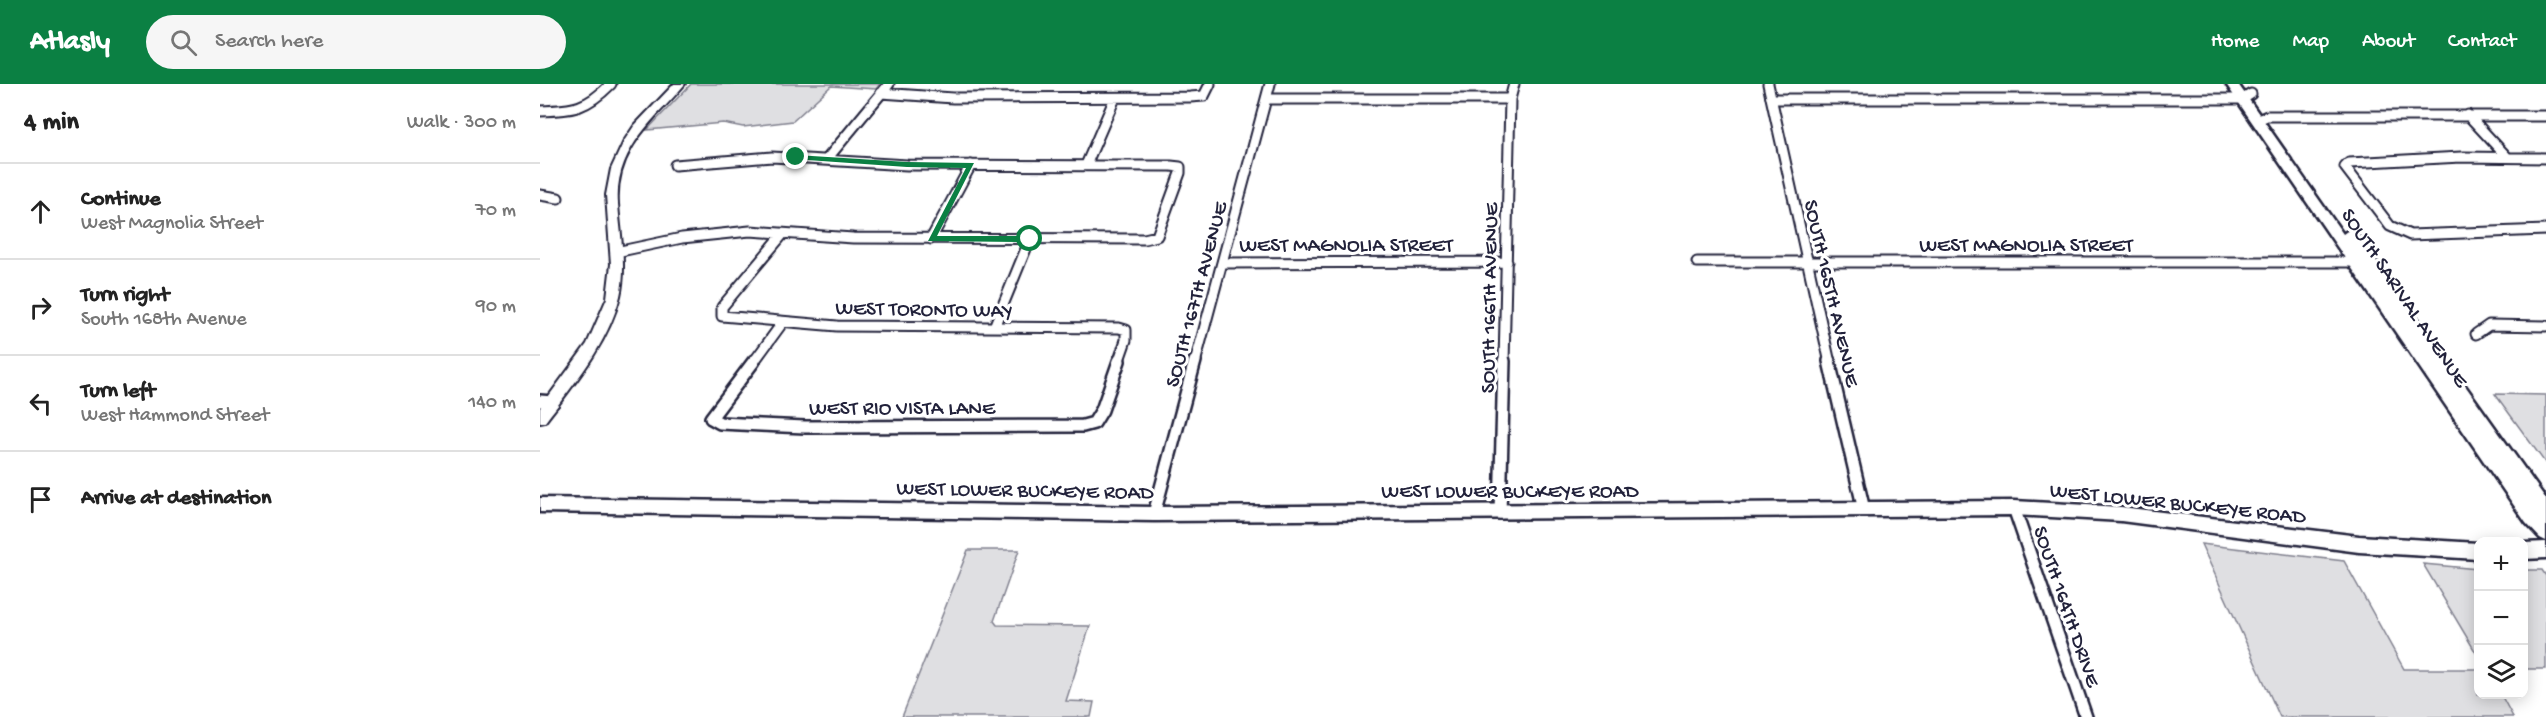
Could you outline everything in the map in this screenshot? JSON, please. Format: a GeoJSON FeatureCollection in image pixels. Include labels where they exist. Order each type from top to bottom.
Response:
{"type":"FeatureCollection","features":[{"type":"Feature","properties":{"kind":"main road","name":"SOUTH SARIVAL AVENUE"},"geometry":{"type":"LineString","coordinates":[[2232,84],[2246,92],[2362,262],[2546,513]]}},
{"type":"Feature","properties":{"kind":"main road","name":"SOUTH SARIVAL AVENUE"},"geometry":{"type":"LineString","coordinates":[[2362,262],[2451,403],[2546,533]]}},
{"type":"Feature","properties":{"kind":"main road","name":"WEST LOWER BUCKEYE ROAD"},"geometry":{"type":"LineString","coordinates":[[540,506],[816,507],[1154,514],[2014,508],[2121,514],[2359,544],[2474,551]]}},
{"type":"Feature","properties":{"kind":"main road"},"geometry":{"type":"LineString","coordinates":[[2528,551],[2546,550]]}},
{"type":"Feature","properties":{"kind":"street"},"geometry":{"type":"LineString","coordinates":[[540,111],[578,111],[588,107],[611,84]]}},
{"type":"Feature","properties":{"kind":"street"},"geometry":{"type":"LineString","coordinates":[[540,418],[546,401],[603,327],[614,297],[616,252],[612,186],[626,148],[651,113],[681,84]]}},
{"type":"Feature","properties":{"kind":"street"},"geometry":{"type":"LineString","coordinates":[[827,159],[889,84]]}},
{"type":"Feature","properties":{"kind":"street"},"geometry":{"type":"LineString","coordinates":[[881,93],[953,98],[1204,96],[1210,84]]}},
{"type":"Feature","properties":{"kind":"street","name":"SOUTH 167TH AVENUE"},"geometry":{"type":"LineString","coordinates":[[1154,514],[1270,84]]}},
{"type":"Feature","properties":{"kind":"street","name":"SOUTH 166TH AVENUE"},"geometry":{"type":"LineString","coordinates":[[1500,513],[1510,99],[1514,84]]}},
{"type":"Feature","properties":{"kind":"street","name":"SOUTH 165TH AVENUE"},"geometry":{"type":"LineString","coordinates":[[1768,84],[1806,262],[1864,510]]}},
{"type":"Feature","properties":{"kind":"street"},"geometry":{"type":"LineString","coordinates":[[1772,99],[2246,92]]}},
{"type":"Feature","properties":{"kind":"street"},"geometry":{"type":"LineString","coordinates":[[1086,165],[1115,98]]}},
{"type":"Feature","properties":{"kind":"street"},"geometry":{"type":"LineString","coordinates":[[1266,99],[1510,99]]}},
{"type":"Feature","properties":{"kind":"street"},"geometry":{"type":"LineString","coordinates":[[2468,115],[2506,157]]}},
{"type":"Feature","properties":{"kind":"street"},"geometry":{"type":"LineString","coordinates":[[2262,118],[2546,116]]}},
{"type":"Feature","properties":{"kind":"street"},"geometry":{"type":"LineString","coordinates":[[616,252],[682,238],[750,231],[932,239],[1144,239],[1157,236],[1180,173],[1180,166],[907,165],[772,157],[675,165]]}},
{"type":"Feature","properties":{"kind":"street"},"geometry":{"type":"LineString","coordinates":[[2546,158],[2506,157],[2349,163],[2345,167],[2390,226],[2398,232],[2410,235],[2546,230]]}},
{"type":"Feature","properties":{"kind":"street"},"geometry":{"type":"LineString","coordinates":[[932,239],[971,165]]}},
{"type":"Feature","properties":{"kind":"street"},"geometry":{"type":"LineString","coordinates":[[540,195],[558,198]]}},
{"type":"Feature","properties":{"kind":"street","name":"WEST TORONTO WAY"},"geometry":{"type":"LineString","coordinates":[[783,234],[722,307],[722,316],[783,322],[1119,328],[1126,330],[1126,340],[1102,410],[1094,423]]}},
{"type":"Feature","properties":{"kind":"street"},"geometry":{"type":"LineString","coordinates":[[994,327],[1030,239]]}},
{"type":"Feature","properties":{"kind":"street","name":"WEST MAGNOLIA STREET"},"geometry":{"type":"LineString","coordinates":[[1222,262],[1507,262]]}},
{"type":"Feature","properties":{"kind":"street","name":"WEST MAGNOLIA STREET"},"geometry":{"type":"LineString","coordinates":[[1697,262],[2362,262]]}},
{"type":"Feature","properties":{"kind":"street","name":"WEST RIO VISTA LANE"},"geometry":{"type":"LineString","coordinates":[[783,322],[711,418],[720,423],[805,427],[1083,426],[1094,423]]}},
{"type":"Feature","properties":{"kind":"street"},"geometry":{"type":"LineString","coordinates":[[2476,334],[2489,325],[2546,326]]}},
{"type":"Feature","properties":{"kind":"street","name":"SOUTH 164TH DRIVE"},"geometry":{"type":"LineString","coordinates":[[2014,508],[2086,717]]}},
{"type":"Feature","properties":{"kind":"shaded area"},"geometry":{"type":"Polygon","coordinates":[[[691,84],[880,84],[876,89],[831,86],[793,121],[743,127],[723,123],[647,130],[691,84]]]}},
{"type":"Feature","properties":{"kind":"shaded area"},"geometry":{"type":"Polygon","coordinates":[[[2495,394],[2546,395],[2546,464],[2495,394]]]}},
{"type":"Feature","properties":{"kind":"shaded area"},"geometry":{"type":"Polygon","coordinates":[[[2201,544],[2344,561],[2404,669],[2474,669],[2474,699],[2503,699],[2513,717],[2280,717],[2201,544]]]}},
{"type":"Feature","properties":{"kind":"shaded area"},"geometry":{"type":"Polygon","coordinates":[[[968,550],[1019,550],[994,621],[997,625],[1090,626],[1066,701],[1094,702],[1091,717],[902,717],[968,550]]]}},
{"type":"Feature","properties":{"kind":"shaded area"},"geometry":{"type":"Polygon","coordinates":[[[2423,564],[2474,569],[2474,649],[2423,564]]]}},
{"type":"Feature","properties":{"kind":"shaded area"},"geometry":{"type":"Polygon","coordinates":[[[2528,570],[2542,570],[2546,576],[2546,669],[2528,669],[2528,570]]]}},
{"type":"Feature","properties":{"kind":"route"},"geometry":{"type":"LineString","coordinates":[[796,157],[907,165],[971,165],[932,239],[1030,239]]}}]}
